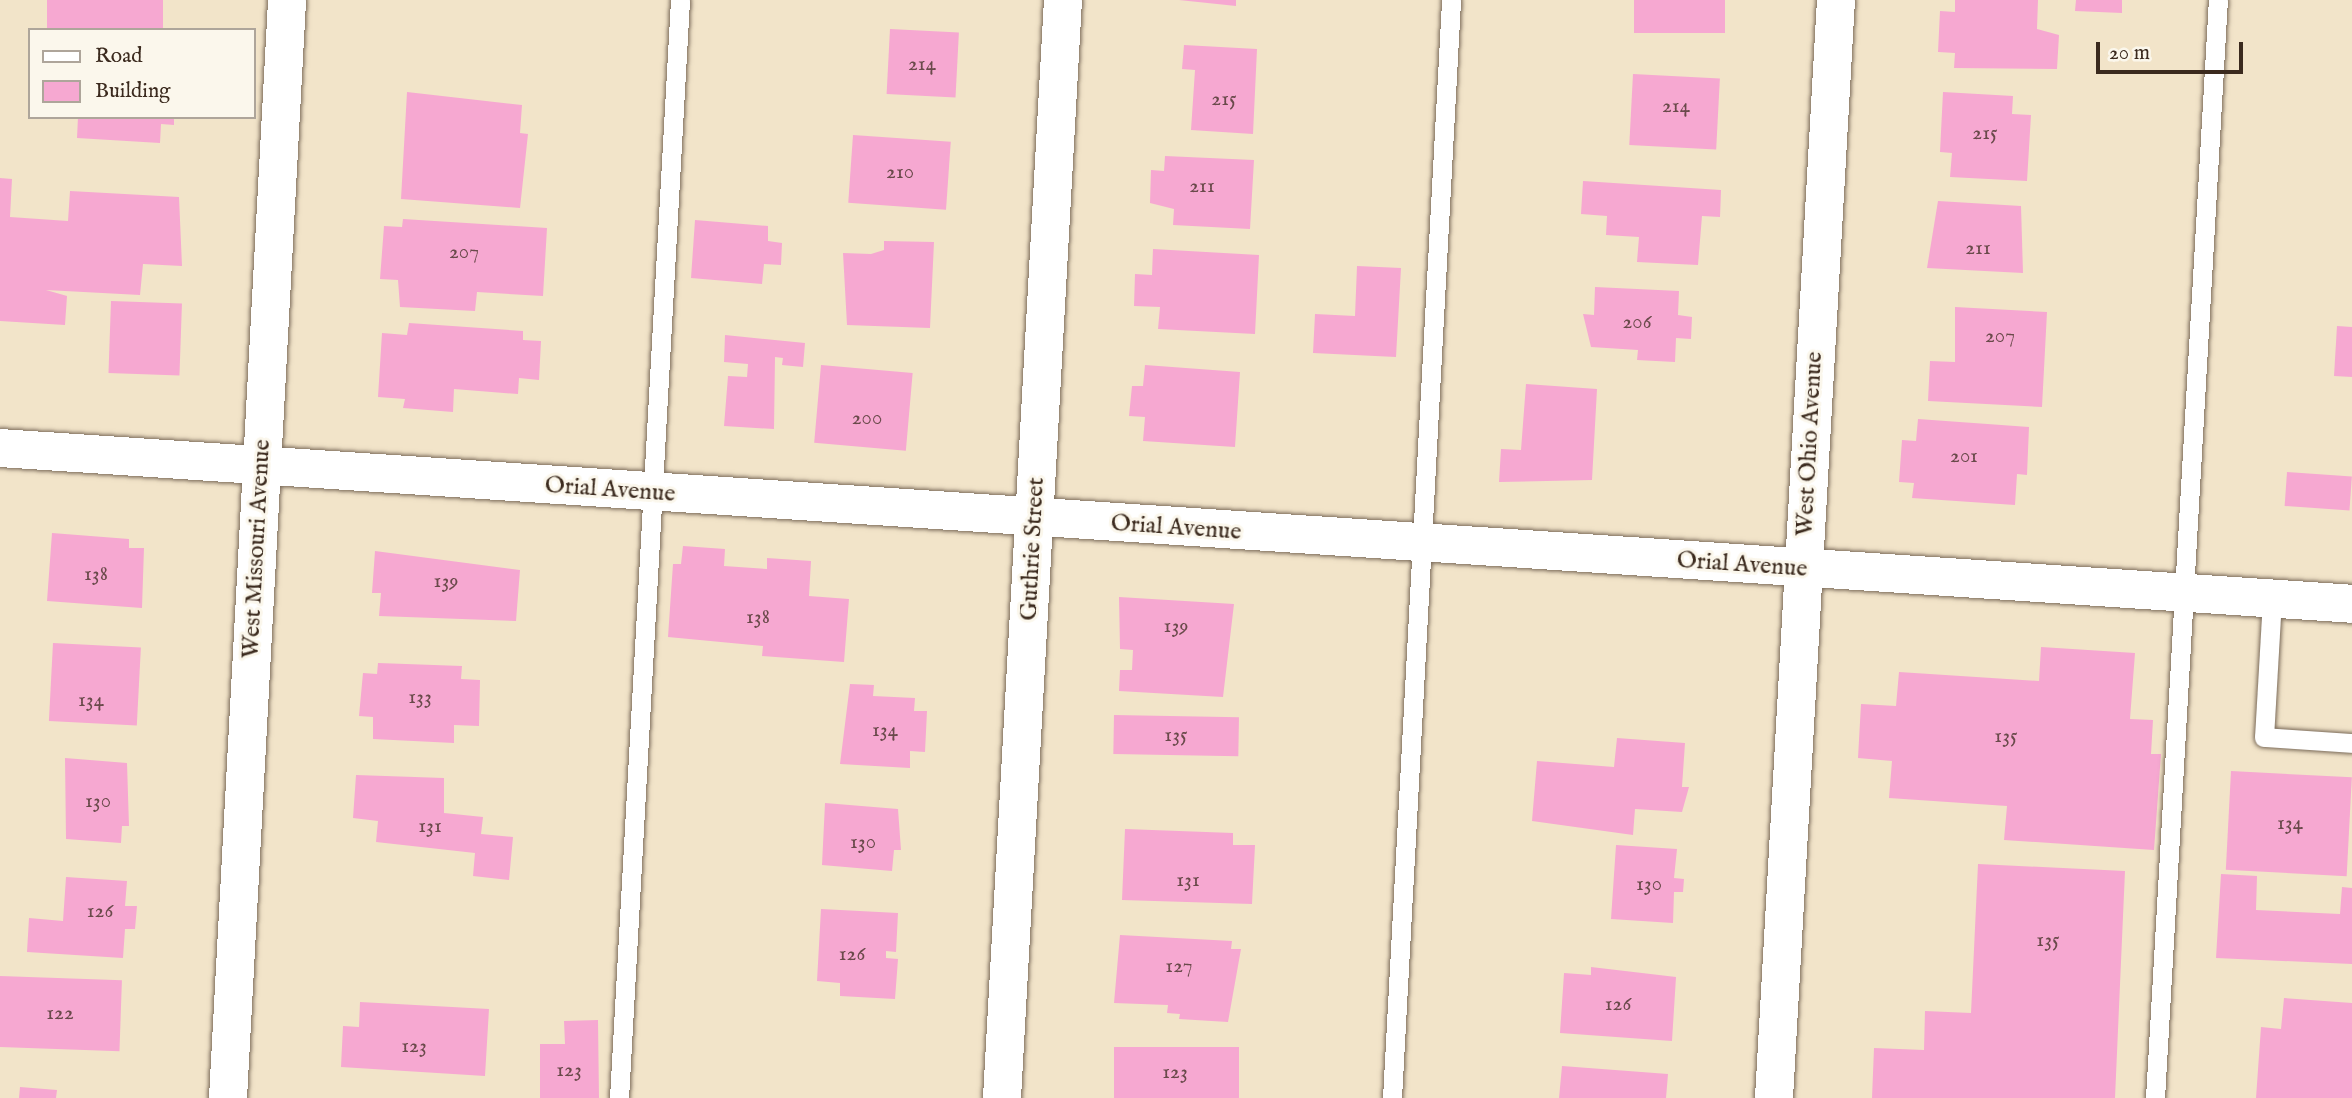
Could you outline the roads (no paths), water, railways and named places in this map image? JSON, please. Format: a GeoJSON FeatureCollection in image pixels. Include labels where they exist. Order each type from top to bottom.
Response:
{"type":"FeatureCollection","features":[{"type":"Feature","properties":{"kind":"street","name":"West Missouri Avenue"},"geometry":{"type":"LineString","coordinates":[[228,1098],[286,0]]}},
{"type":"Feature","properties":{"kind":"street","name":"Guthrie Street"},"geometry":{"type":"LineString","coordinates":[[1002,1098],[1063,0]]}},
{"type":"Feature","properties":{"kind":"street","name":"West Ohio Avenue"},"geometry":{"type":"LineString","coordinates":[[1774,1098],[1836,0]]}},
{"type":"Feature","properties":{"kind":"street","name":"Orial Avenue"},"geometry":{"type":"LineString","coordinates":[[0,447],[261,461],[654,494],[2352,604]]}},
{"type":"Feature","properties":{"kind":"lane"},"geometry":{"type":"LineString","coordinates":[[619,1098],[680,0]]}},
{"type":"Feature","properties":{"kind":"lane"},"geometry":{"type":"LineString","coordinates":[[1392,1098],[1451,0]]}},
{"type":"Feature","properties":{"kind":"lane"},"geometry":{"type":"LineString","coordinates":[[2155,1098],[2218,0]]}},
{"type":"Feature","properties":{"kind":"lane"},"geometry":{"type":"LineString","coordinates":[[2272,599],[2264,737],[2352,743]]}}]}
